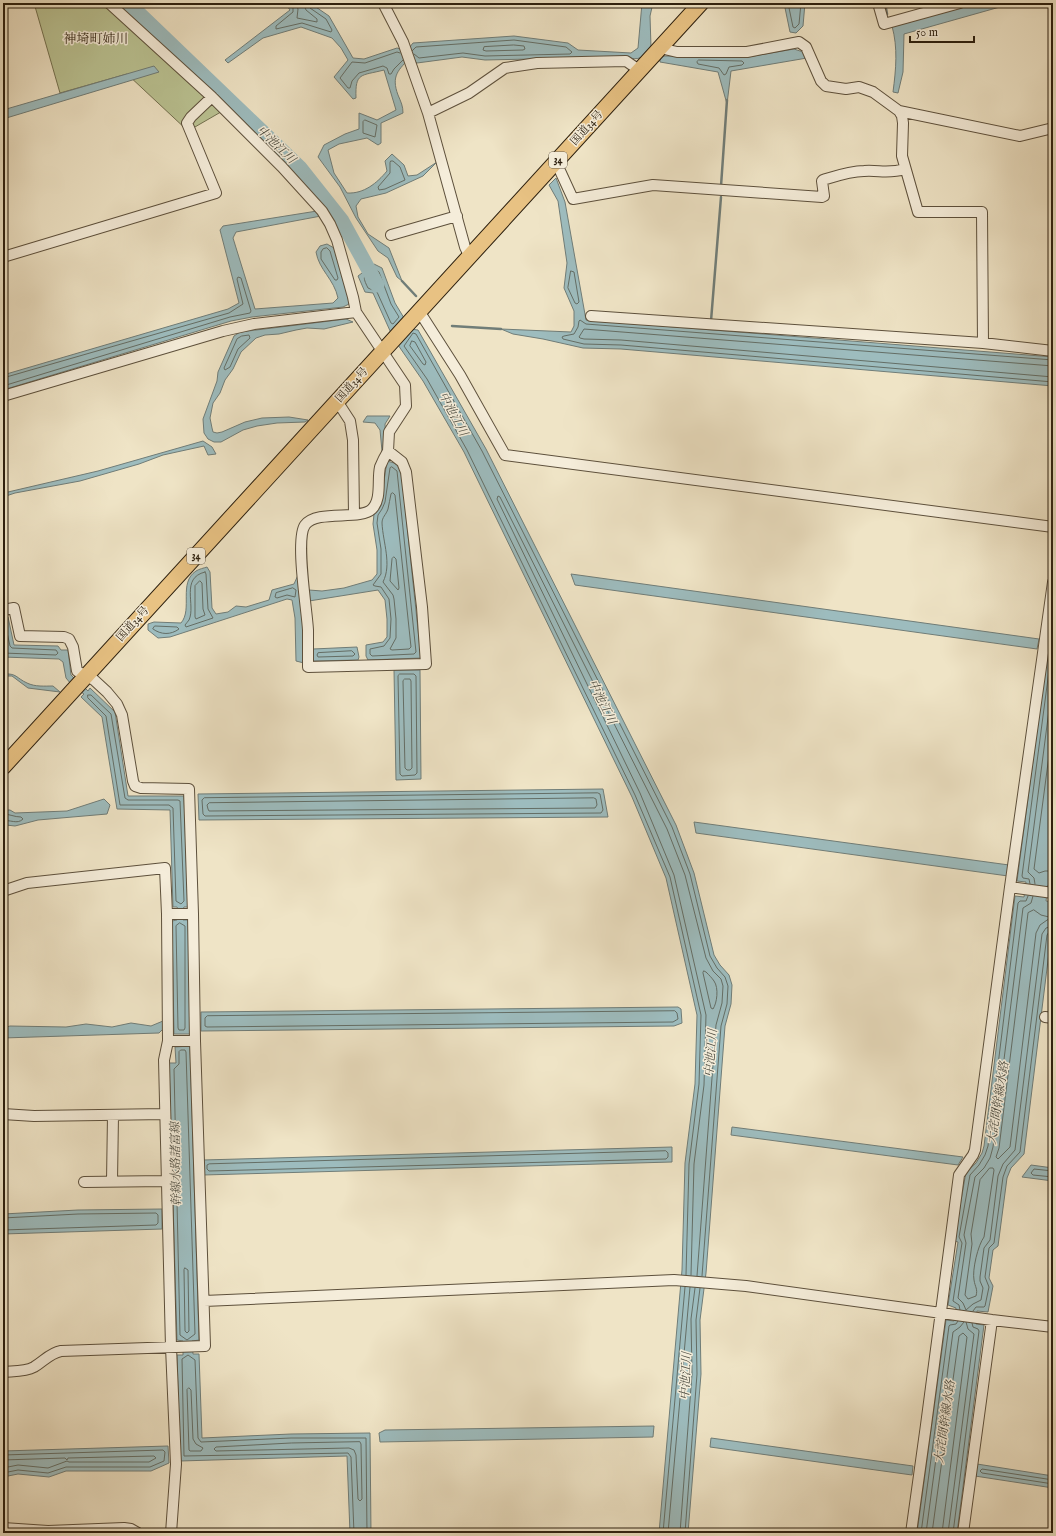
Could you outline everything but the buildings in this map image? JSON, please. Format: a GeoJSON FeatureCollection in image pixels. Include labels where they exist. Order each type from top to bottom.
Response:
{"type":"FeatureCollection","features":[{"type":"Feature","properties":{"kind":"highway","name":"国道34号"},"geometry":{"type":"LineString","coordinates":[[3,767],[701,3]]}},
{"type":"Feature","properties":{"kind":"street"},"geometry":{"type":"LineString","coordinates":[[109,3],[212,97],[282,167],[322,211],[337,240],[356,312],[386,348],[405,385],[406,406],[389,432],[388,451],[380,469],[378,494],[372,509],[365,513],[315,519],[308,521],[304,528],[302,545],[302,578],[308,632],[308,667],[426,664],[422,607],[406,472],[402,462],[388,451]]}},
{"type":"Feature","properties":{"kind":"street"},"geometry":{"type":"LineString","coordinates":[[383,3],[403,42],[428,113],[470,257]]}},
{"type":"Feature","properties":{"kind":"street"},"geometry":{"type":"LineString","coordinates":[[878,3],[884,24],[960,3]]}},
{"type":"Feature","properties":{"kind":"street"},"geometry":{"type":"LineString","coordinates":[[660,48],[677,52],[747,52],[799,42],[806,47],[821,82],[826,86],[846,89],[859,87],[873,92],[899,111],[902,116],[903,124],[902,156],[918,212],[982,212],[983,343]]}},
{"type":"Feature","properties":{"kind":"street"},"geometry":{"type":"LineString","coordinates":[[428,113],[468,93],[504,68],[537,63],[626,61],[640,70]]}},
{"type":"Feature","properties":{"kind":"street"},"geometry":{"type":"LineString","coordinates":[[3,257],[216,193],[187,123],[191,117],[212,97]]}},
{"type":"Feature","properties":{"kind":"street"},"geometry":{"type":"LineString","coordinates":[[899,111],[1020,136],[1053,128]]}},
{"type":"Feature","properties":{"kind":"street"},"geometry":{"type":"LineString","coordinates":[[556,162],[574,199],[653,185],[822,197],[823,180],[859,171],[884,173],[905,169]]}},
{"type":"Feature","properties":{"kind":"street"},"geometry":{"type":"LineString","coordinates":[[391,235],[457,216]]}},
{"type":"Feature","properties":{"kind":"street"},"geometry":{"type":"LineString","coordinates":[[3,396],[223,331],[254,324],[356,312]]}},
{"type":"Feature","properties":{"kind":"street"},"geometry":{"type":"LineString","coordinates":[[417,314],[460,375],[506,455],[1053,527]]}},
{"type":"Feature","properties":{"kind":"street"},"geometry":{"type":"LineString","coordinates":[[591,316],[983,343],[1053,350]]}},
{"type":"Feature","properties":{"kind":"street"},"geometry":{"type":"LineString","coordinates":[[337,401],[350,422],[353,440],[354,514]]}},
{"type":"Feature","properties":{"kind":"street"},"geometry":{"type":"LineString","coordinates":[[911,1533],[959,1176],[975,1150],[1053,582]]}},
{"type":"Feature","properties":{"kind":"street"},"geometry":{"type":"LineString","coordinates":[[3,610],[14,608],[20,636],[64,637],[69,639],[73,647],[77,671],[94,680],[107,692],[117,704],[122,715],[132,781],[135,786],[140,788],[189,788],[189,914],[195,1021],[191,1041],[205,1346],[61,1350],[51,1354],[34,1367],[3,1372]]}},
{"type":"Feature","properties":{"kind":"street"},"geometry":{"type":"LineString","coordinates":[[3,891],[27,883],[165,868],[171,914],[168,1024],[173,1041],[164,1060],[166,1181],[176,1464],[171,1533]]}},
{"type":"Feature","properties":{"kind":"street"},"geometry":{"type":"LineString","coordinates":[[1010,887],[1052,893]]}},
{"type":"Feature","properties":{"kind":"street"},"geometry":{"type":"LineString","coordinates":[[171,914],[189,914]]}},
{"type":"Feature","properties":{"kind":"street"},"geometry":{"type":"LineString","coordinates":[[173,1041],[191,1041]]}},
{"type":"Feature","properties":{"kind":"street"},"geometry":{"type":"LineString","coordinates":[[3,1114],[34,1116],[165,1114]]}},
{"type":"Feature","properties":{"kind":"street"},"geometry":{"type":"LineString","coordinates":[[112,1181],[113,1115]]}},
{"type":"Feature","properties":{"kind":"street"},"geometry":{"type":"LineString","coordinates":[[84,1182],[166,1181]]}},
{"type":"Feature","properties":{"kind":"street"},"geometry":{"type":"LineString","coordinates":[[204,1301],[674,1280],[712,1282],[1053,1327]]}},
{"type":"Feature","properties":{"kind":"street"},"geometry":{"type":"LineString","coordinates":[[963,1533],[992,1320]]}},
{"type":"Feature","properties":{"kind":"street"},"geometry":{"type":"LineString","coordinates":[[3,1528],[48,1531],[124,1528],[132,1529],[138,1533]]}},
{"type":"Feature","properties":{"kind":"green space"},"geometry":{"type":"Polygon","coordinates":[[[34,3],[115,3],[226,109],[188,131],[127,74],[60,93],[34,3]]]}},
{"type":"Feature","properties":{"kind":"water"},"geometry":{"type":"Polygon","coordinates":[[[285,3],[310,3],[329,16],[353,58],[364,59],[397,48],[404,50],[409,48],[413,43],[514,36],[568,43],[578,50],[631,53],[638,48],[642,3],[653,3],[650,16],[651,47],[643,56],[635,59],[626,57],[485,60],[462,57],[417,63],[411,57],[399,70],[395,83],[402,104],[403,113],[381,123],[381,143],[378,145],[367,138],[339,144],[328,150],[334,173],[347,193],[364,190],[379,180],[387,171],[385,161],[392,154],[404,165],[408,176],[417,175],[437,162],[423,176],[386,193],[361,199],[356,206],[358,217],[368,234],[389,248],[402,281],[397,277],[388,258],[378,251],[356,218],[340,187],[318,157],[324,145],[345,134],[359,129],[359,113],[377,120],[396,110],[384,70],[361,76],[358,79],[356,98],[353,99],[334,77],[348,60],[341,48],[332,38],[301,27],[263,38],[228,63],[225,60],[290,10],[285,3]]]}},
{"type":"Feature","properties":{"kind":"water"},"geometry":{"type":"Polygon","coordinates":[[[784,3],[805,3],[803,26],[796,33],[790,32],[784,3]]]}},
{"type":"Feature","properties":{"kind":"water"},"geometry":{"type":"Polygon","coordinates":[[[976,3],[1014,3],[904,34],[903,72],[898,93],[893,92],[896,59],[892,26],[976,3]]]}},
{"type":"Feature","properties":{"kind":"water"},"geometry":{"type":"Polygon","coordinates":[[[794,49],[803,52],[807,58],[731,71],[727,104],[718,72],[660,62],[660,59],[663,56],[748,57],[794,49]]]}},
{"type":"Feature","properties":{"kind":"water"},"geometry":{"type":"Polygon","coordinates":[[[154,66],[159,72],[3,119],[3,110],[154,66]]]}},
{"type":"Feature","properties":{"kind":"water"},"geometry":{"type":"Polygon","coordinates":[[[556,178],[565,202],[586,320],[1053,357],[1053,386],[621,349],[583,348],[513,334],[501,329],[571,332],[574,326],[574,311],[564,288],[567,263],[558,201],[549,185],[556,178]]]}},
{"type":"Feature","properties":{"kind":"water"},"geometry":{"type":"Polygon","coordinates":[[[317,211],[321,216],[236,232],[233,238],[255,309],[333,303],[338,298],[336,291],[320,264],[316,252],[320,246],[327,244],[334,248],[349,304],[343,307],[252,317],[231,321],[3,390],[3,375],[228,309],[239,303],[220,230],[223,226],[317,211]]]}},
{"type":"Feature","properties":{"kind":"water"},"geometry":{"type":"Polygon","coordinates":[[[374,264],[382,268],[395,303],[404,318],[391,333],[373,293],[365,292],[358,276],[374,264]]]}},
{"type":"Feature","properties":{"kind":"water"},"geometry":{"type":"Polygon","coordinates":[[[346,319],[353,322],[324,329],[307,328],[279,334],[265,335],[256,338],[241,352],[233,369],[225,380],[220,393],[213,403],[210,418],[213,432],[217,433],[245,422],[262,418],[289,417],[308,420],[305,422],[277,423],[257,426],[243,430],[221,442],[214,442],[208,439],[204,433],[203,419],[217,381],[218,372],[234,336],[240,332],[346,319]]]}},
{"type":"Feature","properties":{"kind":"water"},"geometry":{"type":"Polygon","coordinates":[[[410,329],[418,330],[486,449],[676,825],[694,873],[714,955],[729,975],[732,985],[731,1004],[725,1026],[706,1273],[700,1320],[701,1374],[688,1533],[659,1533],[682,1270],[685,1163],[695,1084],[697,1015],[666,878],[632,797],[464,452],[423,381],[398,345],[410,329]]]}},
{"type":"Feature","properties":{"kind":"water"},"geometry":{"type":"Polygon","coordinates":[[[367,416],[390,416],[385,424],[386,446],[382,451],[380,430],[375,423],[363,422],[367,416]]]}},
{"type":"Feature","properties":{"kind":"water"},"geometry":{"type":"Polygon","coordinates":[[[203,441],[212,447],[216,454],[208,455],[204,446],[163,455],[139,464],[80,481],[15,493],[3,497],[3,494],[8,492],[98,471],[203,441]]]}},
{"type":"Feature","properties":{"kind":"water"},"geometry":{"type":"Polygon","coordinates":[[[387,461],[394,463],[401,468],[421,658],[368,660],[366,656],[366,645],[383,642],[387,637],[385,600],[378,590],[309,601],[309,590],[322,591],[344,588],[372,580],[377,574],[377,550],[373,524],[374,514],[381,501],[387,461]]]}},
{"type":"Feature","properties":{"kind":"water"},"geometry":{"type":"Polygon","coordinates":[[[207,567],[210,572],[212,608],[216,614],[228,612],[236,606],[246,607],[269,600],[272,590],[294,584],[298,575],[303,616],[304,663],[296,661],[295,618],[292,600],[287,599],[170,637],[158,638],[148,630],[148,624],[154,622],[181,623],[186,611],[188,582],[196,571],[207,567]]]}},
{"type":"Feature","properties":{"kind":"water"},"geometry":{"type":"Polygon","coordinates":[[[571,574],[1039,639],[1037,649],[575,585],[571,574]]]}},
{"type":"Feature","properties":{"kind":"water","name":"大詫間幹線水路"},"geometry":{"type":"Polygon","coordinates":[[[1053,610],[1053,886],[1048,885],[1046,901],[1053,902],[1053,920],[1024,1154],[1011,1168],[1007,1178],[998,1246],[993,1250],[989,1278],[993,1286],[988,1312],[977,1311],[976,1324],[984,1325],[957,1533],[917,1533],[946,1320],[954,1321],[956,1308],[948,1305],[958,1242],[954,1241],[966,1172],[976,1163],[984,1146],[1015,896],[1024,897],[1026,882],[1017,881],[1053,610]]]}},
{"type":"Feature","properties":{"kind":"water"},"geometry":{"type":"Polygon","coordinates":[[[8,617],[14,645],[58,646],[61,650],[68,650],[71,675],[75,679],[71,684],[66,678],[63,662],[59,659],[3,657],[3,618],[8,617]]]}},
{"type":"Feature","properties":{"kind":"water"},"geometry":{"type":"Polygon","coordinates":[[[357,647],[359,657],[358,660],[313,661],[313,649],[357,647]]]}},
{"type":"Feature","properties":{"kind":"water"},"geometry":{"type":"Polygon","coordinates":[[[394,670],[420,670],[421,779],[396,780],[394,670]]]}},
{"type":"Feature","properties":{"kind":"water"},"geometry":{"type":"Polygon","coordinates":[[[3,674],[14,675],[33,685],[53,686],[60,692],[28,688],[12,676],[3,676],[3,674]]]}},
{"type":"Feature","properties":{"kind":"water"},"geometry":{"type":"Polygon","coordinates":[[[85,688],[88,691],[90,688],[115,712],[128,796],[184,796],[188,907],[178,909],[177,907],[173,907],[170,810],[117,809],[102,717],[81,697],[84,694],[81,692],[85,688]]]}},
{"type":"Feature","properties":{"kind":"water"},"geometry":{"type":"Polygon","coordinates":[[[603,789],[608,817],[199,820],[198,794],[603,789]]]}},
{"type":"Feature","properties":{"kind":"water"},"geometry":{"type":"Polygon","coordinates":[[[104,799],[110,805],[107,814],[38,820],[15,826],[3,826],[3,810],[10,810],[15,813],[67,811],[104,799]]]}},
{"type":"Feature","properties":{"kind":"water"},"geometry":{"type":"Polygon","coordinates":[[[694,822],[1009,865],[1008,876],[696,833],[694,822]]]}},
{"type":"Feature","properties":{"kind":"water"},"geometry":{"type":"Polygon","coordinates":[[[177,918],[189,920],[190,1034],[174,1034],[172,921],[177,920],[177,918]]]}},
{"type":"Feature","properties":{"kind":"water"},"geometry":{"type":"Polygon","coordinates":[[[678,1007],[681,1009],[682,1023],[674,1026],[201,1031],[201,1012],[678,1007]]]}},
{"type":"Feature","properties":{"kind":"water"},"geometry":{"type":"Polygon","coordinates":[[[163,1021],[165,1027],[159,1033],[3,1038],[3,1028],[10,1026],[66,1027],[86,1024],[112,1027],[131,1023],[151,1026],[163,1021]]]}},
{"type":"Feature","properties":{"kind":"water","name":"幹線水路諸富線"},"geometry":{"type":"Polygon","coordinates":[[[190,1046],[199,1340],[192,1341],[193,1354],[199,1354],[202,1438],[291,1434],[370,1433],[371,1533],[350,1533],[347,1456],[180,1461],[177,1355],[183,1355],[183,1341],[177,1340],[169,1063],[176,1063],[175,1047],[190,1046]]]}},
{"type":"Feature","properties":{"kind":"water"},"geometry":{"type":"Polygon","coordinates":[[[732,1127],[963,1157],[958,1165],[731,1135],[732,1127]]]}},
{"type":"Feature","properties":{"kind":"water"},"geometry":{"type":"Polygon","coordinates":[[[672,1147],[672,1162],[203,1175],[203,1160],[672,1147]]]}},
{"type":"Feature","properties":{"kind":"water"},"geometry":{"type":"Polygon","coordinates":[[[1031,1165],[1053,1168],[1053,1181],[1022,1177],[1031,1165]]]}},
{"type":"Feature","properties":{"kind":"water"},"geometry":{"type":"Polygon","coordinates":[[[162,1209],[162,1229],[3,1234],[3,1214],[78,1210],[162,1209]]]}},
{"type":"Feature","properties":{"kind":"water"},"geometry":{"type":"Polygon","coordinates":[[[654,1426],[653,1437],[380,1442],[379,1433],[385,1430],[654,1426]]]}},
{"type":"Feature","properties":{"kind":"water"},"geometry":{"type":"Polygon","coordinates":[[[711,1438],[913,1466],[912,1475],[710,1447],[711,1438]]]}},
{"type":"Feature","properties":{"kind":"water"},"geometry":{"type":"Polygon","coordinates":[[[168,1446],[169,1463],[151,1471],[66,1471],[49,1477],[18,1474],[3,1477],[3,1451],[168,1446]]]}},
{"type":"Feature","properties":{"kind":"water"},"geometry":{"type":"Polygon","coordinates":[[[977,1464],[1053,1476],[1053,1488],[975,1476],[977,1464]]]}},
{"type":"Feature","properties":{"kind":"waterway","name":"中池江川"},"geometry":{"type":"LineString","coordinates":[[128,3],[300,168],[342,221],[377,285]]}},
{"type":"Feature","properties":{"kind":"waterway"},"geometry":{"type":"LineString","coordinates":[[885,3],[887,14]]}},
{"type":"Feature","properties":{"kind":"waterway"},"geometry":{"type":"LineString","coordinates":[[721,186],[727,100]]}},
{"type":"Feature","properties":{"kind":"waterway"},"geometry":{"type":"LineString","coordinates":[[711,321],[721,197]]}},
{"type":"Feature","properties":{"kind":"waterway"},"geometry":{"type":"LineString","coordinates":[[402,281],[416,296]]}},
{"type":"Feature","properties":{"kind":"waterway"},"geometry":{"type":"LineString","coordinates":[[452,326],[501,329]]}},
{"type":"Feature","properties":{"kind":"district","name":"神埼町姉川"},"geometry":{"type":"Point","coordinates":[96,39]}}]}
